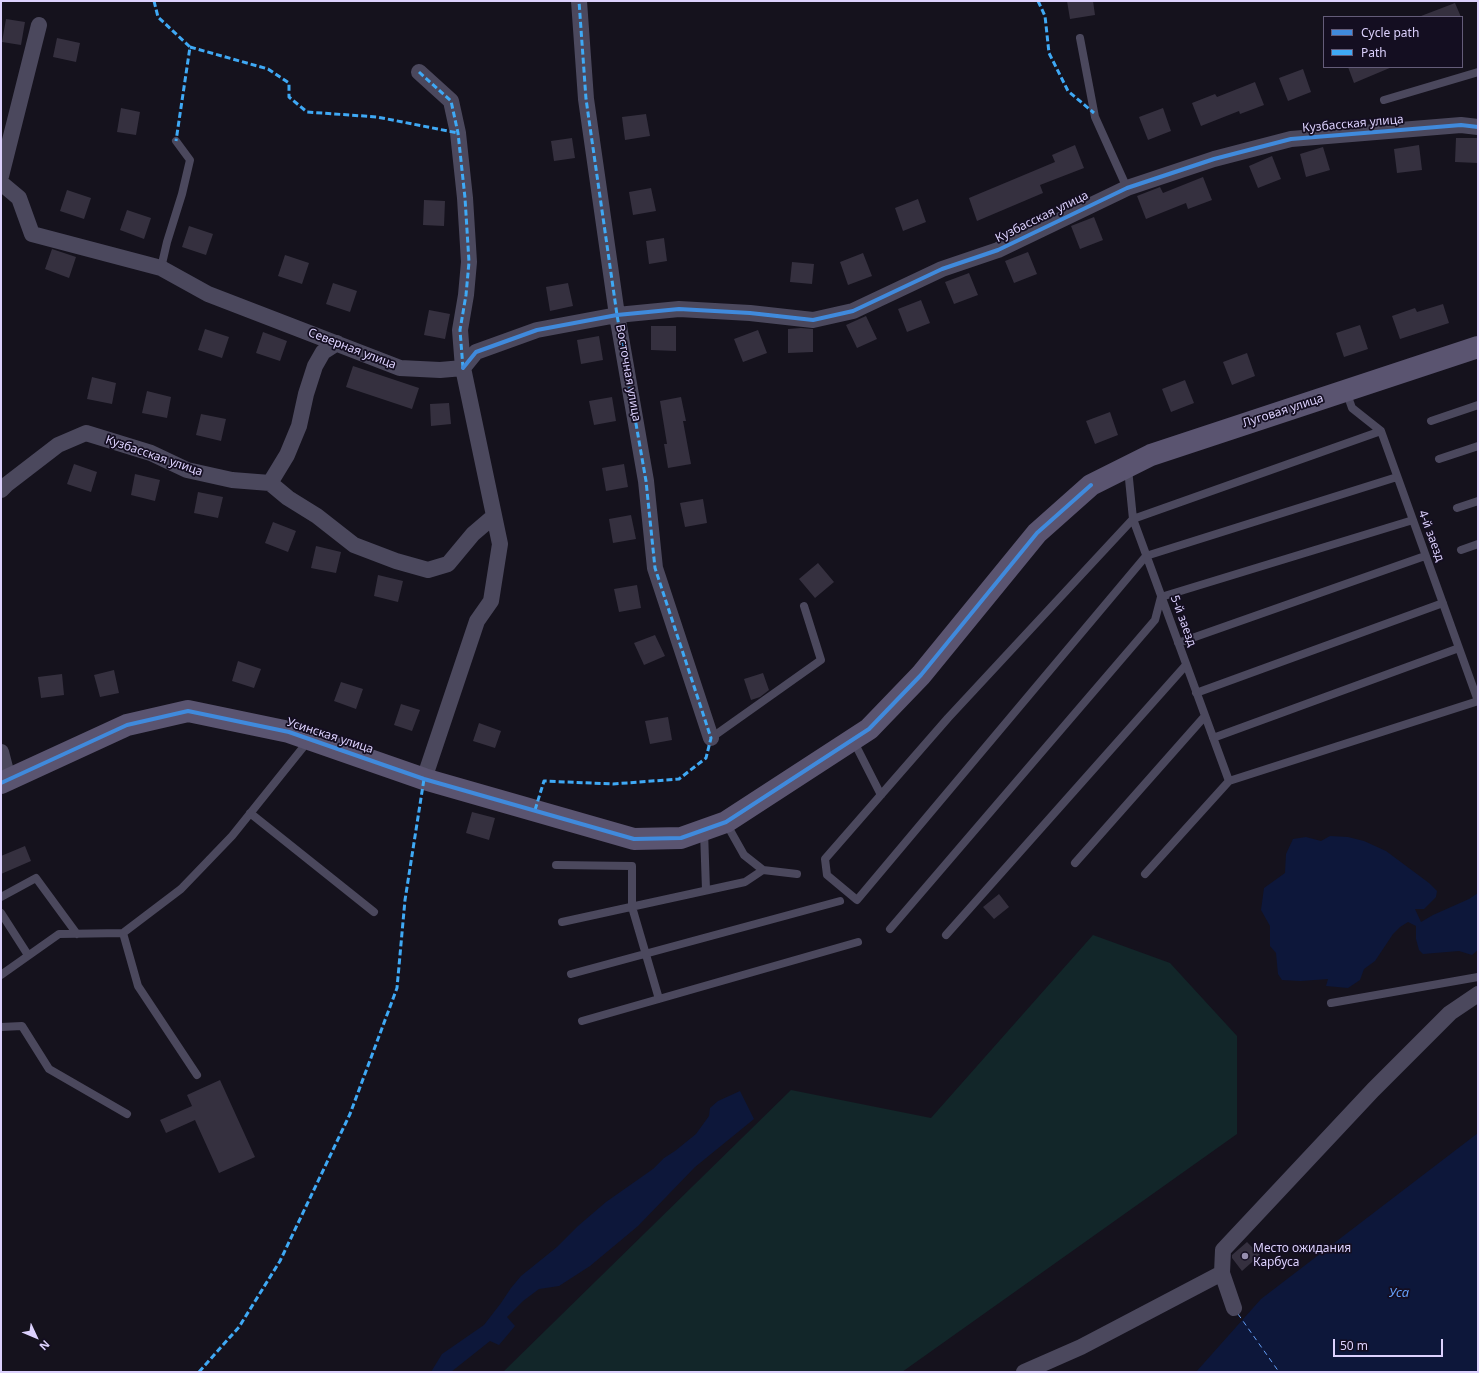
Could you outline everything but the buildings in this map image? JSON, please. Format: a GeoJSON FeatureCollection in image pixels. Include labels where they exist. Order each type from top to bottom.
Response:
{"type":"FeatureCollection","features":[{"type":"Feature","properties":{"kind":"street","name":"Восточная улица"},"geometry":{"type":"LineString","coordinates":[[579,1],[586,100],[618,316],[646,481],[655,568],[711,738]]}},
{"type":"Feature","properties":{"kind":"street"},"geometry":{"type":"LineString","coordinates":[[1,176],[39,25]]}},
{"type":"Feature","properties":{"kind":"street"},"geometry":{"type":"LineString","coordinates":[[419,72],[451,101],[458,133],[465,198],[469,262],[466,295],[460,330],[463,368],[500,544],[491,601],[477,621],[424,779]]}},
{"type":"Feature","properties":{"kind":"street","name":"Кузбасская улица"},"geometry":{"type":"LineString","coordinates":[[463,368],[476,352],[530,333],[618,316],[679,309],[750,313],[813,320],[853,311],[942,269],[998,250],[1126,188],[1214,159],[1291,139],[1461,125],[1478,127]]}},
{"type":"Feature","properties":{"kind":"street","name":"Северная улица"},"geometry":{"type":"LineString","coordinates":[[1,183],[19,198],[32,234],[161,268],[208,294],[400,368],[440,370],[463,368]]}},
{"type":"Feature","properties":{"kind":"street"},"geometry":{"type":"LineString","coordinates":[[337,343],[323,352],[315,366],[306,394],[299,426],[287,456],[270,483],[288,498],[317,516],[354,546],[396,561],[428,570],[448,564],[473,534],[494,516]]}},
{"type":"Feature","properties":{"kind":"street","name":"Луговая улица"},"geometry":{"type":"LineString","coordinates":[[852,740],[869,728],[921,675],[1037,533],[1091,485],[1151,455],[1478,347]]}},
{"type":"Feature","properties":{"kind":"street","name":"Кузбасская улица"},"geometry":{"type":"LineString","coordinates":[[1,490],[58,446],[86,433],[151,453],[187,470],[232,480],[270,483]]}},
{"type":"Feature","properties":{"kind":"street","name":"Усинская улица"},"geometry":{"type":"LineString","coordinates":[[5,781],[127,725],[188,711],[289,732],[424,779],[634,839],[680,838],[726,822],[852,740]]}},
{"type":"Feature","properties":{"kind":"street"},"geometry":{"type":"LineString","coordinates":[[1,752],[5,781]]}},
{"type":"Feature","properties":{"kind":"street"},"geometry":{"type":"LineString","coordinates":[[1234,1308],[1222,1273],[1223,1250],[1411,1051],[1450,1013],[1478,994]]}},
{"type":"Feature","properties":{"kind":"street"},"geometry":{"type":"LineString","coordinates":[[1024,1372],[1081,1347],[1222,1273]]}},
{"type":"Feature","properties":{"kind":"lane"},"geometry":{"type":"LineString","coordinates":[[1080,38],[1095,117],[1126,188]]}},
{"type":"Feature","properties":{"kind":"lane"},"geometry":{"type":"LineString","coordinates":[[1384,100],[1478,72]]}},
{"type":"Feature","properties":{"kind":"lane"},"geometry":{"type":"LineString","coordinates":[[161,268],[190,160],[176,141]]}},
{"type":"Feature","properties":{"kind":"lane"},"geometry":{"type":"LineString","coordinates":[[1346,390],[1352,408],[1380,431]]}},
{"type":"Feature","properties":{"kind":"lane"},"geometry":{"type":"LineString","coordinates":[[1431,421],[1478,405]]}},
{"type":"Feature","properties":{"kind":"lane"},"geometry":{"type":"LineString","coordinates":[[1380,431],[1133,519],[948,718],[826,858],[827,875],[857,900],[1146,556],[1397,477]]}},
{"type":"Feature","properties":{"kind":"lane","name":"4-й заезд"},"geometry":{"type":"LineString","coordinates":[[1380,431],[1478,701]]}},
{"type":"Feature","properties":{"kind":"lane"},"geometry":{"type":"LineString","coordinates":[[1439,459],[1478,446]]}},
{"type":"Feature","properties":{"kind":"lane","name":"5-й заезд"},"geometry":{"type":"LineString","coordinates":[[1128,466],[1133,519],[1229,781]]}},
{"type":"Feature","properties":{"kind":"lane"},"geometry":{"type":"LineString","coordinates":[[1457,508],[1478,501]]}},
{"type":"Feature","properties":{"kind":"lane"},"geometry":{"type":"LineString","coordinates":[[890,928],[1154,620],[1161,597],[1413,520]]}},
{"type":"Feature","properties":{"kind":"lane"},"geometry":{"type":"LineString","coordinates":[[1461,550],[1478,544]]}},
{"type":"Feature","properties":{"kind":"lane"},"geometry":{"type":"LineString","coordinates":[[1178,643],[1425,556]]}},
{"type":"Feature","properties":{"kind":"lane"},"geometry":{"type":"LineString","coordinates":[[1196,693],[1443,603]]}},
{"type":"Feature","properties":{"kind":"lane"},"geometry":{"type":"LineString","coordinates":[[711,738],[821,660],[804,606]]}},
{"type":"Feature","properties":{"kind":"lane"},"geometry":{"type":"LineString","coordinates":[[1213,738],[1459,648]]}},
{"type":"Feature","properties":{"kind":"lane"},"geometry":{"type":"LineString","coordinates":[[946,935],[1186,664]]}},
{"type":"Feature","properties":{"kind":"lane"},"geometry":{"type":"LineString","coordinates":[[1145,874],[1229,781],[1478,701]]}},
{"type":"Feature","properties":{"kind":"lane"},"geometry":{"type":"LineString","coordinates":[[1075,862],[1205,716]]}},
{"type":"Feature","properties":{"kind":"lane"},"geometry":{"type":"LineString","coordinates":[[1,975],[59,934],[123,933],[181,889],[232,836],[310,739]]}},
{"type":"Feature","properties":{"kind":"lane"},"geometry":{"type":"LineString","coordinates":[[852,740],[881,795]]}},
{"type":"Feature","properties":{"kind":"lane"},"geometry":{"type":"LineString","coordinates":[[250,813],[374,912]]}},
{"type":"Feature","properties":{"kind":"lane"},"geometry":{"type":"LineString","coordinates":[[726,822],[744,855],[763,870],[797,874]]}},
{"type":"Feature","properties":{"kind":"lane"},"geometry":{"type":"LineString","coordinates":[[704,830],[706,890]]}},
{"type":"Feature","properties":{"kind":"lane"},"geometry":{"type":"LineString","coordinates":[[556,865],[632,866],[632,907],[659,999]]}},
{"type":"Feature","properties":{"kind":"lane"},"geometry":{"type":"LineString","coordinates":[[562,922],[744,882],[763,870]]}},
{"type":"Feature","properties":{"kind":"lane"},"geometry":{"type":"LineString","coordinates":[[1,897],[36,878],[76,934]]}},
{"type":"Feature","properties":{"kind":"lane"},"geometry":{"type":"LineString","coordinates":[[571,974],[840,901]]}},
{"type":"Feature","properties":{"kind":"lane"},"geometry":{"type":"LineString","coordinates":[[1,913],[28,955]]}},
{"type":"Feature","properties":{"kind":"lane"},"geometry":{"type":"LineString","coordinates":[[123,933],[138,986],[197,1075]]}},
{"type":"Feature","properties":{"kind":"lane"},"geometry":{"type":"LineString","coordinates":[[582,1021],[858,942]]}},
{"type":"Feature","properties":{"kind":"lane"},"geometry":{"type":"LineString","coordinates":[[1331,1004],[1478,977]]}},
{"type":"Feature","properties":{"kind":"lane"},"geometry":{"type":"LineString","coordinates":[[1,1027],[22,1026],[49,1069],[128,1114]]}},
{"type":"Feature","properties":{"kind":"green space"},"geometry":{"type":"Polygon","coordinates":[[[1093,935],[1170,963],[1237,1036],[1237,1134],[902,1372],[503,1372],[791,1090],[931,1118],[1093,935]]]}},
{"type":"Feature","properties":{"kind":"water"},"geometry":{"type":"Polygon","coordinates":[[[1330,836],[1348,837],[1364,841],[1386,851],[1429,883],[1437,891],[1436,897],[1424,909],[1415,909],[1421,922],[1469,899],[1478,893],[1478,950],[1472,955],[1459,951],[1423,954],[1419,950],[1416,939],[1416,926],[1408,922],[1393,934],[1375,961],[1364,969],[1360,980],[1348,988],[1326,986],[1328,979],[1301,981],[1282,980],[1278,974],[1276,953],[1270,946],[1270,926],[1261,910],[1264,888],[1285,873],[1286,854],[1293,839],[1306,837],[1321,841],[1330,836]]]}},
{"type":"Feature","properties":{"kind":"water"},"geometry":{"type":"Polygon","coordinates":[[[740,1091],[754,1119],[695,1167],[638,1226],[590,1266],[559,1286],[539,1289],[523,1301],[507,1317],[515,1326],[499,1345],[490,1341],[451,1372],[431,1372],[442,1354],[484,1325],[521,1276],[557,1247],[578,1226],[606,1202],[653,1169],[664,1158],[696,1134],[709,1116],[710,1108],[718,1101],[740,1091]]]}},
{"type":"Feature","properties":{"kind":"water","name":"Уса"},"geometry":{"type":"Polygon","coordinates":[[[1478,1133],[1478,1372],[1196,1372],[1261,1299],[1478,1133]]]}},
{"type":"Feature","properties":{"kind":"ferry route"},"geometry":{"type":"LineString","coordinates":[[1238,1314],[1279,1372]]}},
{"type":"Feature","properties":{"kind":"marked path"},"geometry":{"type":"LineString","coordinates":[[154,1],[158,17],[190,47],[176,141]]}},
{"type":"Feature","properties":{"kind":"marked path"},"geometry":{"type":"LineString","coordinates":[[535,810],[544,781],[613,784],[679,779],[706,758],[711,738],[655,568],[646,481],[617,315],[586,99],[579,1]]}},
{"type":"Feature","properties":{"kind":"marked path"},"geometry":{"type":"LineString","coordinates":[[1038,1],[1045,16],[1049,53],[1068,91],[1094,113]]}},
{"type":"Feature","properties":{"kind":"marked path"},"geometry":{"type":"LineString","coordinates":[[190,47],[268,69],[289,83],[289,97],[307,112],[377,117],[458,133]]}},
{"type":"Feature","properties":{"kind":"marked path"},"geometry":{"type":"LineString","coordinates":[[419,72],[451,101],[458,133],[465,198],[469,262],[466,295],[460,330],[463,368]]}},
{"type":"Feature","properties":{"kind":"marked path"},"geometry":{"type":"LineString","coordinates":[[199,1372],[239,1327],[280,1261],[350,1114],[397,988],[405,900],[424,779]]}},
{"type":"Feature","properties":{"kind":"cycle path"},"geometry":{"type":"LineString","coordinates":[[463,368],[476,352],[537,330],[617,315],[679,309],[750,313],[813,320],[853,311],[942,269],[998,250],[1127,188],[1214,159],[1291,139],[1461,125],[1478,127]]}},
{"type":"Feature","properties":{"kind":"cycle path"},"geometry":{"type":"LineString","coordinates":[[1,783],[127,725],[188,711],[289,732],[424,779],[634,839],[681,838],[726,822],[869,729],[921,675],[1037,533],[1091,485]]}},
{"type":"Feature","properties":{"kind":"place","name":"Место ожидания Карбуса"},"geometry":{"type":"Point","coordinates":[1245,1256]}}]}
